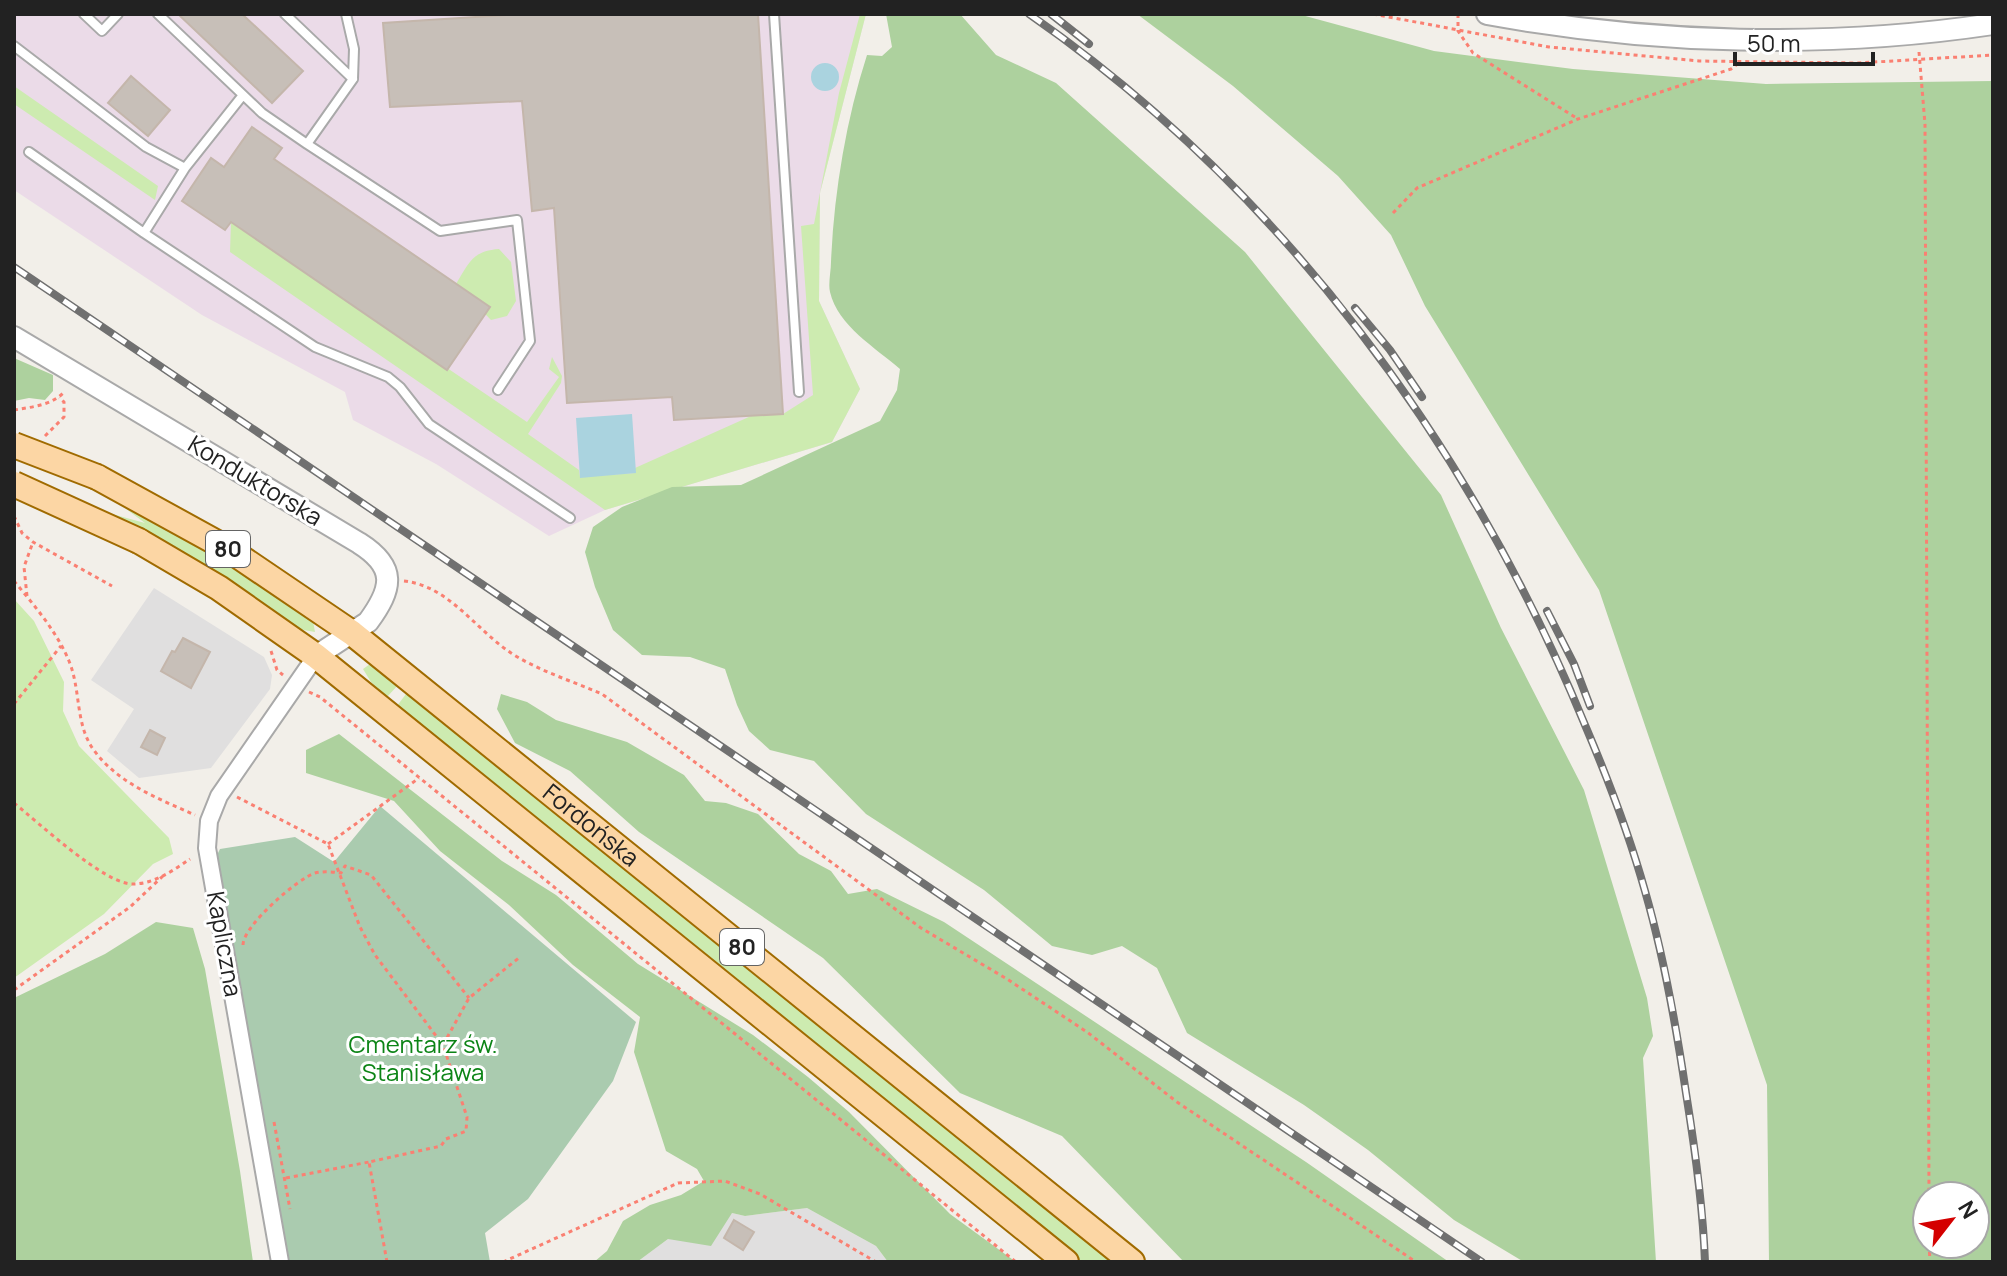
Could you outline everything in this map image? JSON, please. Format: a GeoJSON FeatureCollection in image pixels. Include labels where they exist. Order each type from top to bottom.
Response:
{"type":"FeatureCollection","features":[{"type":"Feature","properties":{"kind":"main road","name":"Fordońska"},"geometry":{"type":"LineString","coordinates":[[14,445],[97,477],[217,542],[352,633],[1132,1262]]}},
{"type":"Feature","properties":{"kind":"main road","name":"Fordońska"},"geometry":{"type":"LineString","coordinates":[[14,484],[139,541],[219,588],[316,656],[1066,1262]]}},
{"type":"Feature","properties":{"kind":"street"},"geometry":{"type":"LineString","coordinates":[[1487,14],[1595,30],[1740,39],[1852,37],[1993,24]]}},
{"type":"Feature","properties":{"kind":"street","name":"Konduktorska"},"geometry":{"type":"LineString","coordinates":[[14,337],[373,552],[385,566],[388,579]]}},
{"type":"Feature","properties":{"kind":"street"},"geometry":{"type":"LineString","coordinates":[[316,656],[368,622],[386,590],[388,579]]}},
{"type":"Feature","properties":{"kind":"street","name":"Kapliczna"},"geometry":{"type":"LineString","coordinates":[[280,1262],[207,848],[209,821],[223,790],[316,656]]}},
{"type":"Feature","properties":{"kind":"lane"},"geometry":{"type":"LineString","coordinates":[[84,14],[102,31],[118,14]]}},
{"type":"Feature","properties":{"kind":"lane"},"geometry":{"type":"LineString","coordinates":[[158,14],[262,113],[440,231],[517,220],[530,341],[498,390]]}},
{"type":"Feature","properties":{"kind":"lane"},"geometry":{"type":"LineString","coordinates":[[285,14],[353,79]]}},
{"type":"Feature","properties":{"kind":"lane"},"geometry":{"type":"LineString","coordinates":[[307,144],[353,79],[354,49],[346,14]]}},
{"type":"Feature","properties":{"kind":"lane"},"geometry":{"type":"LineString","coordinates":[[774,14],[799,392]]}},
{"type":"Feature","properties":{"kind":"lane"},"geometry":{"type":"LineString","coordinates":[[14,46],[146,147],[185,168]]}},
{"type":"Feature","properties":{"kind":"lane"},"geometry":{"type":"LineString","coordinates":[[144,233],[185,168],[243,95]]}},
{"type":"Feature","properties":{"kind":"lane"},"geometry":{"type":"LineString","coordinates":[[29,152],[315,347],[388,377],[400,387],[429,424],[570,518]]}},
{"type":"Feature","properties":{"kind":"path"},"geometry":{"type":"LineString","coordinates":[[1458,14],[1458,31],[1473,53],[1578,119]]}},
{"type":"Feature","properties":{"kind":"path"},"geometry":{"type":"LineString","coordinates":[[1393,213],[1417,188],[1578,119],[1731,69],[1741,61],[1740,39]]}},
{"type":"Feature","properties":{"kind":"path"},"geometry":{"type":"LineString","coordinates":[[1929,1180],[1925,140],[1921,60],[1993,55]]}},
{"type":"Feature","properties":{"kind":"path"},"geometry":{"type":"LineString","coordinates":[[14,410],[59,398],[74,373]]}},
{"type":"Feature","properties":{"kind":"path"},"geometry":{"type":"LineString","coordinates":[[14,516],[22,533],[33,542],[112,586]]}},
{"type":"Feature","properties":{"kind":"path"},"geometry":{"type":"LineString","coordinates":[[27,597],[24,567],[33,542]]}},
{"type":"Feature","properties":{"kind":"path"},"geometry":{"type":"LineString","coordinates":[[388,579],[415,582],[433,589],[511,653],[602,694],[921,928],[1007,979],[1087,1032],[1177,1102],[1416,1262]]}},
{"type":"Feature","properties":{"kind":"path"},"geometry":{"type":"LineString","coordinates":[[14,581],[70,663],[79,713],[93,749],[110,768],[146,793],[209,821]]}},
{"type":"Feature","properties":{"kind":"path"},"geometry":{"type":"LineString","coordinates":[[14,704],[61,646]]}},
{"type":"Feature","properties":{"kind":"path"},"geometry":{"type":"LineString","coordinates":[[277,670],[295,685],[320,697],[1016,1262]]}},
{"type":"Feature","properties":{"kind":"path"},"geometry":{"type":"LineString","coordinates":[[328,844],[419,778]]}},
{"type":"Feature","properties":{"kind":"path"},"geometry":{"type":"LineString","coordinates":[[223,790],[328,844],[360,927],[375,955],[443,1045],[467,1117],[466,1131],[446,1139],[441,1146],[266,1181]]}},
{"type":"Feature","properties":{"kind":"path"},"geometry":{"type":"LineString","coordinates":[[14,803],[99,871],[121,884],[146,883],[165,875]]}},
{"type":"Feature","properties":{"kind":"path"},"geometry":{"type":"LineString","coordinates":[[14,990],[130,907],[165,875],[207,848]]}},
{"type":"Feature","properties":{"kind":"path"},"geometry":{"type":"LineString","coordinates":[[341,873],[345,866],[371,875],[469,998]]}},
{"type":"Feature","properties":{"kind":"path"},"geometry":{"type":"LineString","coordinates":[[243,944],[245,934],[256,922],[303,880],[319,872],[341,873]]}},
{"type":"Feature","properties":{"kind":"path"},"geometry":{"type":"LineString","coordinates":[[443,1045],[469,998],[520,957]]}},
{"type":"Feature","properties":{"kind":"path"},"geometry":{"type":"LineString","coordinates":[[273,1116],[292,1220]]}},
{"type":"Feature","properties":{"kind":"path"},"geometry":{"type":"LineString","coordinates":[[369,1162],[387,1262]]}},
{"type":"Feature","properties":{"kind":"path"},"geometry":{"type":"LineString","coordinates":[[503,1262],[678,1183],[725,1181],[760,1194],[876,1262]]}},
{"type":"Feature","properties":{"kind":"shaded area"},"geometry":{"type":"Polygon","coordinates":[[[14,14],[866,14],[820,193],[819,301],[860,389],[832,442],[605,510],[549,536],[436,464],[353,420],[345,392],[202,315],[14,190],[14,14]]]}},
{"type":"Feature","properties":{"kind":"shaded area"},"geometry":{"type":"Polygon","coordinates":[[[154,588],[264,657],[272,675],[270,689],[211,768],[139,778],[107,751],[134,709],[91,680],[154,588]]]}},
{"type":"Feature","properties":{"kind":"shaded area"},"geometry":{"type":"Polygon","coordinates":[[[807,1208],[876,1246],[888,1262],[637,1262],[668,1239],[732,1213],[745,1216],[807,1208]]]}},
{"type":"Feature","properties":{"kind":"green space"},"geometry":{"type":"Polygon","coordinates":[[[860,14],[866,14],[820,193],[819,301],[860,389],[832,442],[605,510],[230,252],[231,222],[527,422],[559,377],[549,369],[552,357],[562,376],[561,383],[528,434],[579,470],[580,477],[635,473],[635,468],[751,416],[783,414],[813,395],[801,226],[814,224],[839,93],[860,14]]]}},
{"type":"Feature","properties":{"kind":"green space"},"geometry":{"type":"Polygon","coordinates":[[[886,14],[960,14],[996,55],[1056,83],[1245,252],[1441,495],[1501,628],[1584,790],[1647,998],[1653,1036],[1643,1058],[1656,1262],[1524,1262],[1454,1220],[1368,1150],[1304,1105],[1187,1033],[1157,968],[1122,946],[1092,955],[1052,946],[984,890],[866,814],[814,761],[770,750],[749,731],[725,669],[690,657],[642,655],[613,630],[595,587],[585,552],[593,527],[622,507],[672,487],[741,485],[880,421],[897,390],[900,369],[849,326],[834,304],[829,285],[835,210],[847,131],[867,55],[882,56],[892,47],[886,14]]]}},
{"type":"Feature","properties":{"kind":"green space"},"geometry":{"type":"Polygon","coordinates":[[[1137,14],[1298,14],[1434,51],[1573,69],[1766,84],[1993,81],[1993,1262],[1769,1262],[1767,1085],[1599,590],[1425,306],[1391,235],[1338,176],[1233,86],[1137,14]]]}},
{"type":"Feature","properties":{"kind":"green space"},"geometry":{"type":"Polygon","coordinates":[[[14,86],[158,186],[155,200],[14,104],[14,86]]]}},
{"type":"Feature","properties":{"kind":"green space"},"geometry":{"type":"Polygon","coordinates":[[[499,249],[511,262],[516,301],[507,316],[491,320],[456,284],[477,255],[499,249]]]}},
{"type":"Feature","properties":{"kind":"green space"},"geometry":{"type":"Polygon","coordinates":[[[14,358],[53,375],[53,391],[45,400],[29,398],[14,401],[14,358]]]}},
{"type":"Feature","properties":{"kind":"green space"},"geometry":{"type":"Polygon","coordinates":[[[114,500],[215,552],[313,621],[315,632],[298,629],[179,551],[112,514],[145,523],[114,500]]]}},
{"type":"Feature","properties":{"kind":"green space"},"geometry":{"type":"Polygon","coordinates":[[[14,599],[34,621],[64,682],[63,711],[79,746],[169,838],[173,854],[153,864],[104,914],[14,978],[14,599]]]}},
{"type":"Feature","properties":{"kind":"green space"},"geometry":{"type":"Polygon","coordinates":[[[370,664],[399,684],[387,697],[363,669],[370,664]]]}},
{"type":"Feature","properties":{"kind":"green space"},"geometry":{"type":"Polygon","coordinates":[[[409,690],[1113,1262],[1082,1262],[397,706],[409,690]]]}},
{"type":"Feature","properties":{"kind":"green space"},"geometry":{"type":"Polygon","coordinates":[[[501,694],[527,702],[556,720],[627,742],[684,775],[705,801],[726,803],[758,814],[799,854],[831,871],[848,894],[877,889],[944,922],[1306,1162],[1449,1262],[1184,1262],[1062,1136],[960,1093],[823,958],[639,832],[570,771],[515,743],[497,709],[501,694]]]}},
{"type":"Feature","properties":{"kind":"green space"},"geometry":{"type":"Polygon","coordinates":[[[339,734],[502,861],[556,895],[638,964],[753,1035],[808,1077],[849,1112],[950,1214],[1016,1262],[888,1262],[876,1246],[807,1208],[745,1216],[732,1213],[711,1246],[668,1239],[637,1262],[594,1262],[607,1251],[623,1221],[704,1181],[697,1169],[666,1151],[634,1052],[640,1017],[573,965],[509,905],[440,851],[394,801],[306,773],[306,750],[339,734]]]}},
{"type":"Feature","properties":{"kind":"green space","name":"Cmentarz św. Stanisława"},"geometry":{"type":"Polygon","coordinates":[[[380,806],[636,1022],[613,1081],[528,1199],[485,1233],[490,1262],[289,1262],[216,857],[220,849],[295,837],[334,862],[380,806]]]}},
{"type":"Feature","properties":{"kind":"green space"},"geometry":{"type":"Polygon","coordinates":[[[156,922],[193,928],[205,969],[253,1262],[14,1262],[14,998],[105,954],[156,922]]]}},
{"type":"Feature","properties":{"kind":"water"},"geometry":{"type":"Polygon","coordinates":[[[825,63],[835,67],[839,77],[835,87],[825,91],[815,87],[811,77],[815,67],[825,63]]]}},
{"type":"Feature","properties":{"kind":"water"},"geometry":{"type":"Polygon","coordinates":[[[632,414],[636,473],[580,478],[576,418],[632,414]]]}},
{"type":"Feature","properties":{"kind":"building"},"geometry":{"type":"Polygon","coordinates":[[[178,14],[242,14],[303,71],[272,103],[178,14]]]}},
{"type":"Feature","properties":{"kind":"building"},"geometry":{"type":"Polygon","coordinates":[[[522,14],[758,14],[783,414],[674,420],[672,397],[567,403],[554,208],[532,211],[522,101],[390,107],[383,23],[522,14]]]}},
{"type":"Feature","properties":{"kind":"building"},"geometry":{"type":"Polygon","coordinates":[[[131,76],[170,110],[148,136],[108,103],[131,76]]]}},
{"type":"Feature","properties":{"kind":"building"},"geometry":{"type":"Polygon","coordinates":[[[252,127],[282,148],[274,159],[490,307],[447,370],[231,222],[225,230],[182,201],[211,158],[224,167],[252,127]]]}},
{"type":"Feature","properties":{"kind":"building"},"geometry":{"type":"Polygon","coordinates":[[[183,638],[210,652],[191,688],[161,671],[183,638]]]}},
{"type":"Feature","properties":{"kind":"building"},"geometry":{"type":"Polygon","coordinates":[[[150,730],[165,738],[157,755],[141,747],[150,730]]]}},
{"type":"Feature","properties":{"kind":"building"},"geometry":{"type":"Polygon","coordinates":[[[734,1220],[754,1232],[743,1250],[724,1238],[734,1220]]]}},
{"type":"Feature","properties":{"kind":"railway"},"geometry":{"type":"LineString","coordinates":[[1029,14],[1120,83],[1206,159],[1285,242],[1358,329],[1425,422],[1485,520],[1538,621],[1585,725],[1639,870],[1658,941],[1678,1042],[1698,1178],[1705,1262]]}},
{"type":"Feature","properties":{"kind":"railway"},"geometry":{"type":"LineString","coordinates":[[1051,14],[1089,44]]}},
{"type":"Feature","properties":{"kind":"railway"},"geometry":{"type":"LineString","coordinates":[[14,267],[1482,1262]]}},
{"type":"Feature","properties":{"kind":"railway"},"geometry":{"type":"LineString","coordinates":[[1355,308],[1390,350],[1422,397]]}},
{"type":"Feature","properties":{"kind":"railway"},"geometry":{"type":"LineString","coordinates":[[1547,611],[1574,664],[1590,706]]}}]}
